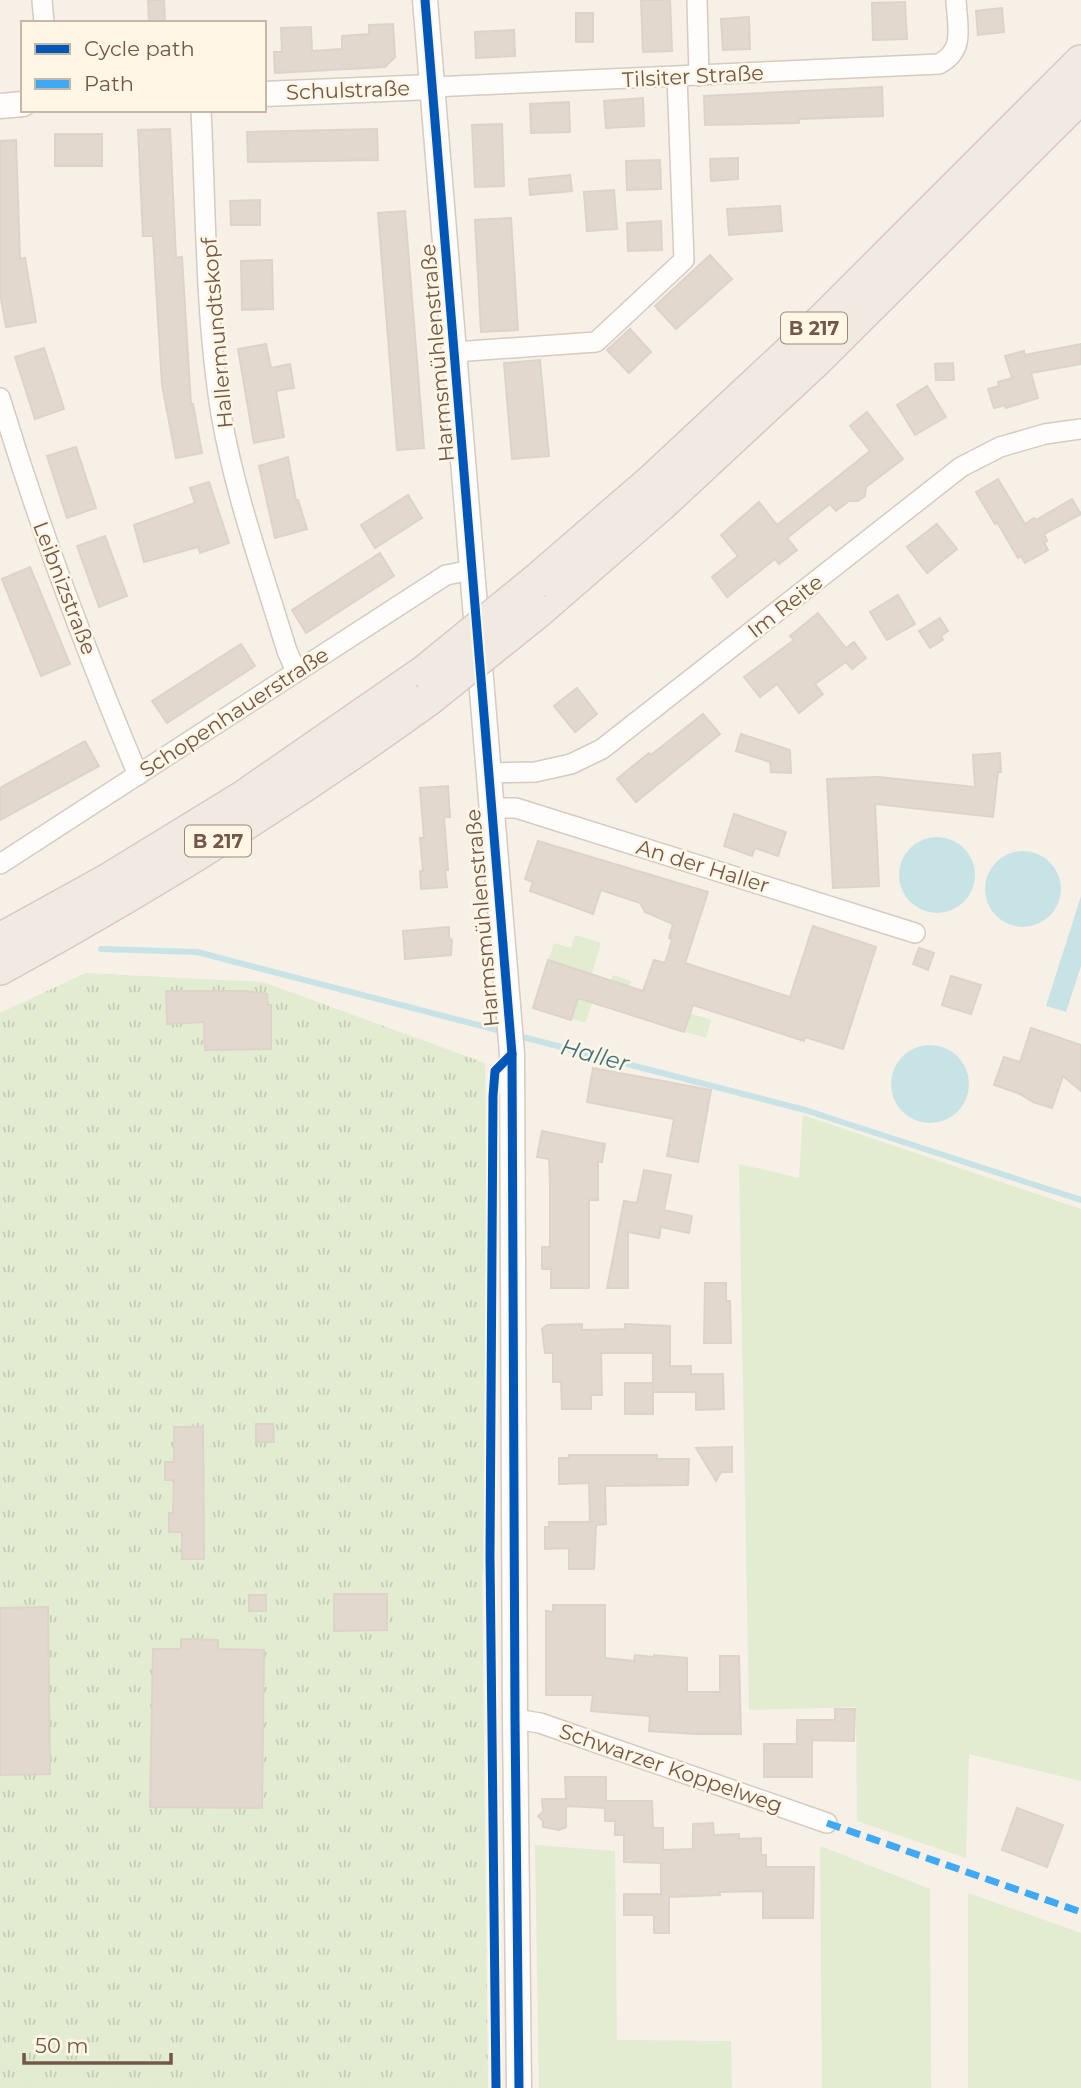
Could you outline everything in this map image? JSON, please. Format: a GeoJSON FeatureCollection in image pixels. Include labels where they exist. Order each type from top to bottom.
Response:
{"type":"FeatureCollection","features":[{"type":"Feature","properties":{"kind":"highway","name":"B 217"},"geometry":{"type":"LineString","coordinates":[[537,597],[653,480],[803,340],[1081,62]]}},
{"type":"Feature","properties":{"kind":"highway","name":"B 217"},"geometry":{"type":"LineString","coordinates":[[0,968],[118,903],[258,817],[349,757],[426,685],[660,505],[807,369],[1081,96]]}},
{"type":"Feature","properties":{"kind":"highway","name":"B 217"},"geometry":{"type":"LineString","coordinates":[[0,940],[107,881],[426,685]]}},
{"type":"Feature","properties":{"kind":"street"},"geometry":{"type":"LineString","coordinates":[[42,0],[44,21]]}},
{"type":"Feature","properties":{"kind":"street","name":"Harmsmühlenstraße"},"geometry":{"type":"LineString","coordinates":[[425,0],[512,1054],[514,1719],[519,2088]]}},
{"type":"Feature","properties":{"kind":"street"},"geometry":{"type":"LineString","coordinates":[[697,0],[699,76]]}},
{"type":"Feature","properties":{"kind":"street","name":"Tilsiter Straße"},"geometry":{"type":"LineString","coordinates":[[432,87],[939,64],[952,57],[958,44],[956,0]]}},
{"type":"Feature","properties":{"kind":"street"},"geometry":{"type":"LineString","coordinates":[[454,352],[596,342],[684,260],[677,77]]}},
{"type":"Feature","properties":{"kind":"street","name":"Schulstraße"},"geometry":{"type":"LineString","coordinates":[[266,94],[432,87]]}},
{"type":"Feature","properties":{"kind":"street"},"geometry":{"type":"LineString","coordinates":[[0,106],[21,104]]}},
{"type":"Feature","properties":{"kind":"street","name":"Hallermundtskopf"},"geometry":{"type":"LineString","coordinates":[[201,112],[212,329],[221,413],[238,493],[287,651],[296,671]]}},
{"type":"Feature","properties":{"kind":"street","name":"Leibnizstraße"},"geometry":{"type":"LineString","coordinates":[[0,398],[63,591],[138,775]]}},
{"type":"Feature","properties":{"kind":"street","name":"Im Reite"},"geometry":{"type":"LineString","coordinates":[[487,773],[535,772],[571,764],[602,749],[961,467],[1000,447],[1045,434],[1081,429]]}},
{"type":"Feature","properties":{"kind":"street","name":"Schopenhauerstraße"},"geometry":{"type":"LineString","coordinates":[[0,864],[446,575],[472,570]]}},
{"type":"Feature","properties":{"kind":"street","name":"An der Haller"},"geometry":{"type":"LineString","coordinates":[[490,808],[516,808],[915,933]]}},
{"type":"Feature","properties":{"kind":"street","name":"Schwarzer Koppelweg"},"geometry":{"type":"LineString","coordinates":[[514,1719],[540,1723],[827,1823]]}},
{"type":"Feature","properties":{"kind":"green space"},"geometry":{"type":"Polygon","coordinates":[[[575,935],[601,943],[592,974],[611,980],[613,975],[631,981],[628,994],[711,1020],[706,1038],[592,1003],[585,1023],[556,1014],[548,962],[554,943],[571,948],[575,935]]]}},
{"type":"Feature","properties":{"kind":"green space"},"geometry":{"type":"Polygon","coordinates":[[[86,973],[263,982],[485,1063],[490,1546],[482,1576],[488,2088],[0,2088],[0,1013],[86,973]]]}},
{"type":"Feature","properties":{"kind":"green space"},"geometry":{"type":"Polygon","coordinates":[[[803,1115],[1081,1209],[1081,1781],[969,1754],[966,1858],[857,1821],[856,1707],[749,1710],[739,1164],[799,1178],[803,1115]]]}},
{"type":"Feature","properties":{"kind":"green space"},"geometry":{"type":"Polygon","coordinates":[[[535,1845],[615,1851],[617,2040],[731,2041],[732,2088],[539,2088],[535,1845]]]}},
{"type":"Feature","properties":{"kind":"green space"},"geometry":{"type":"Polygon","coordinates":[[[820,1846],[930,1889],[931,2088],[822,2088],[820,1846]]]}},
{"type":"Feature","properties":{"kind":"green space"},"geometry":{"type":"Polygon","coordinates":[[[968,1893],[1081,1933],[1081,2088],[968,2088],[968,1893]]]}},
{"type":"Feature","properties":{"kind":"water"},"geometry":{"type":"Polygon","coordinates":[[[930,837],[944,837],[958,843],[969,854],[973,860],[973,890],[964,902],[952,911],[930,913],[916,907],[905,896],[899,882],[899,868],[905,854],[916,843],[930,837]]]}},
{"type":"Feature","properties":{"kind":"water"},"geometry":{"type":"Polygon","coordinates":[[[1016,851],[1030,851],[1044,857],[1055,868],[1061,889],[1058,904],[1050,916],[1030,927],[1016,927],[1002,921],[991,910],[985,896],[985,882],[991,868],[1002,857],[1016,851]]]}},
{"type":"Feature","properties":{"kind":"water"},"geometry":{"type":"Polygon","coordinates":[[[1081,896],[1081,966],[1066,1012],[1046,1006],[1081,896]]]}},
{"type":"Feature","properties":{"kind":"water"},"geometry":{"type":"Polygon","coordinates":[[[930,1045],[945,1048],[957,1057],[966,1069],[969,1084],[966,1099],[957,1111],[945,1120],[930,1123],[915,1120],[903,1111],[894,1099],[891,1084],[894,1069],[903,1057],[915,1048],[930,1045]]]}},
{"type":"Feature","properties":{"kind":"building"},"geometry":{"type":"Polygon","coordinates":[[[148,0],[164,0],[165,21],[149,21],[148,0]]]}},
{"type":"Feature","properties":{"kind":"building"},"geometry":{"type":"Polygon","coordinates":[[[641,0],[670,0],[672,51],[643,52],[641,0]]]}},
{"type":"Feature","properties":{"kind":"building"},"geometry":{"type":"Polygon","coordinates":[[[905,2],[907,39],[873,40],[872,3],[905,2]]]}},
{"type":"Feature","properties":{"kind":"building"},"geometry":{"type":"Polygon","coordinates":[[[1002,8],[1004,32],[978,35],[976,11],[1002,8]]]}},
{"type":"Feature","properties":{"kind":"building"},"geometry":{"type":"Polygon","coordinates":[[[576,13],[593,13],[593,42],[576,42],[576,13]]]}},
{"type":"Feature","properties":{"kind":"building"},"geometry":{"type":"Polygon","coordinates":[[[749,17],[750,49],[723,50],[721,19],[749,17]]]}},
{"type":"Feature","properties":{"kind":"building"},"geometry":{"type":"Polygon","coordinates":[[[393,24],[395,57],[385,67],[275,73],[274,52],[282,52],[281,28],[311,27],[312,51],[342,49],[342,36],[369,34],[369,25],[393,24]]]}},
{"type":"Feature","properties":{"kind":"building"},"geometry":{"type":"Polygon","coordinates":[[[514,30],[515,56],[476,58],[475,32],[514,30]]]}},
{"type":"Feature","properties":{"kind":"building"},"geometry":{"type":"Polygon","coordinates":[[[882,87],[883,116],[799,119],[799,123],[705,125],[704,96],[882,87]]]}},
{"type":"Feature","properties":{"kind":"building"},"geometry":{"type":"Polygon","coordinates":[[[643,98],[644,126],[606,128],[604,101],[643,98]]]}},
{"type":"Feature","properties":{"kind":"building"},"geometry":{"type":"Polygon","coordinates":[[[569,102],[570,132],[531,133],[530,104],[569,102]]]}},
{"type":"Feature","properties":{"kind":"building"},"geometry":{"type":"Polygon","coordinates":[[[502,124],[504,186],[475,187],[472,125],[502,124]]]}},
{"type":"Feature","properties":{"kind":"building"},"geometry":{"type":"Polygon","coordinates":[[[170,129],[176,258],[182,257],[191,405],[193,404],[202,453],[176,458],[162,385],[153,236],[143,236],[138,130],[170,129]]]}},
{"type":"Feature","properties":{"kind":"building"},"geometry":{"type":"Polygon","coordinates":[[[377,129],[378,160],[248,162],[247,132],[377,129]]]}},
{"type":"Feature","properties":{"kind":"building"},"geometry":{"type":"Polygon","coordinates":[[[55,134],[102,134],[102,166],[55,166],[55,134]]]}},
{"type":"Feature","properties":{"kind":"building"},"geometry":{"type":"Polygon","coordinates":[[[16,140],[20,259],[25,258],[36,322],[6,327],[0,293],[0,141],[16,140]]]}},
{"type":"Feature","properties":{"kind":"building"},"geometry":{"type":"Polygon","coordinates":[[[738,158],[738,179],[711,181],[710,159],[738,158]]]}},
{"type":"Feature","properties":{"kind":"building"},"geometry":{"type":"Polygon","coordinates":[[[660,160],[661,189],[627,190],[626,161],[660,160]]]}},
{"type":"Feature","properties":{"kind":"building"},"geometry":{"type":"Polygon","coordinates":[[[570,175],[572,191],[530,195],[529,179],[570,175]]]}},
{"type":"Feature","properties":{"kind":"building"},"geometry":{"type":"Polygon","coordinates":[[[614,190],[617,229],[587,231],[584,192],[614,190]]]}},
{"type":"Feature","properties":{"kind":"building"},"geometry":{"type":"Polygon","coordinates":[[[260,200],[260,225],[231,225],[230,201],[260,200]]]}},
{"type":"Feature","properties":{"kind":"building"},"geometry":{"type":"Polygon","coordinates":[[[780,206],[782,231],[729,235],[727,209],[780,206]]]}},
{"type":"Feature","properties":{"kind":"building"},"geometry":{"type":"Polygon","coordinates":[[[405,211],[424,448],[397,450],[378,213],[405,211]]]}},
{"type":"Feature","properties":{"kind":"building"},"geometry":{"type":"Polygon","coordinates":[[[511,218],[518,330],[481,332],[475,220],[511,218]]]}},
{"type":"Feature","properties":{"kind":"building"},"geometry":{"type":"Polygon","coordinates":[[[661,221],[662,250],[628,251],[627,223],[661,221]]]}},
{"type":"Feature","properties":{"kind":"building"},"geometry":{"type":"Polygon","coordinates":[[[710,255],[732,279],[676,329],[655,306],[710,255]]]}},
{"type":"Feature","properties":{"kind":"building"},"geometry":{"type":"Polygon","coordinates":[[[272,260],[273,309],[242,310],[241,261],[272,260]]]}},
{"type":"Feature","properties":{"kind":"building"},"geometry":{"type":"Polygon","coordinates":[[[630,329],[651,352],[629,373],[607,350],[630,329]]]}},
{"type":"Feature","properties":{"kind":"building"},"geometry":{"type":"Polygon","coordinates":[[[266,344],[271,368],[290,364],[294,388],[276,391],[284,437],[254,443],[238,349],[266,344]]]}},
{"type":"Feature","properties":{"kind":"building"},"geometry":{"type":"Polygon","coordinates":[[[1081,344],[1081,364],[1031,373],[1038,398],[1006,408],[1005,405],[994,408],[988,389],[999,386],[998,382],[1012,378],[1005,356],[1024,351],[1025,355],[1081,344]]]}},
{"type":"Feature","properties":{"kind":"building"},"geometry":{"type":"Polygon","coordinates":[[[44,348],[64,409],[35,419],[15,357],[44,348]]]}},
{"type":"Feature","properties":{"kind":"building"},"geometry":{"type":"Polygon","coordinates":[[[540,360],[549,456],[512,459],[504,363],[540,360]]]}},
{"type":"Feature","properties":{"kind":"building"},"geometry":{"type":"Polygon","coordinates":[[[953,363],[954,380],[936,380],[935,364],[953,363]]]}},
{"type":"Feature","properties":{"kind":"building"},"geometry":{"type":"Polygon","coordinates":[[[927,386],[946,417],[915,435],[897,405],[927,386]]]}},
{"type":"Feature","properties":{"kind":"building"},"geometry":{"type":"Polygon","coordinates":[[[867,412],[903,459],[866,487],[865,496],[858,501],[849,501],[836,511],[830,504],[787,538],[797,550],[779,564],[775,559],[727,597],[712,577],[738,556],[721,535],[759,502],[777,525],[870,451],[850,426],[867,412]]]}},
{"type":"Feature","properties":{"kind":"building"},"geometry":{"type":"Polygon","coordinates":[[[76,447],[96,508],[67,518],[47,456],[76,447]]]}},
{"type":"Feature","properties":{"kind":"building"},"geometry":{"type":"Polygon","coordinates":[[[288,457],[296,501],[298,500],[307,529],[275,538],[259,466],[288,457]]]}},
{"type":"Feature","properties":{"kind":"building"},"geometry":{"type":"Polygon","coordinates":[[[998,479],[1025,524],[1072,499],[1081,514],[1044,534],[1048,550],[1025,563],[1021,556],[1018,558],[976,492],[998,479]]]}},
{"type":"Feature","properties":{"kind":"building"},"geometry":{"type":"Polygon","coordinates":[[[209,482],[229,543],[200,553],[198,547],[144,562],[134,525],[195,503],[190,488],[209,482]]]}},
{"type":"Feature","properties":{"kind":"building"},"geometry":{"type":"Polygon","coordinates":[[[408,495],[422,518],[375,548],[361,525],[408,495]]]}},
{"type":"Feature","properties":{"kind":"building"},"geometry":{"type":"Polygon","coordinates":[[[937,524],[957,549],[927,573],[907,547],[937,524]]]}},
{"type":"Feature","properties":{"kind":"building"},"geometry":{"type":"Polygon","coordinates":[[[105,536],[127,596],[99,607],[77,546],[105,536]]]}},
{"type":"Feature","properties":{"kind":"building"},"geometry":{"type":"Polygon","coordinates":[[[380,553],[394,576],[306,633],[292,610],[380,553]]]}},
{"type":"Feature","properties":{"kind":"building"},"geometry":{"type":"Polygon","coordinates":[[[30,567],[70,664],[41,676],[2,579],[30,567]]]}},
{"type":"Feature","properties":{"kind":"building"},"geometry":{"type":"Polygon","coordinates":[[[898,595],[915,624],[887,640],[870,612],[898,595]]]}},
{"type":"Feature","properties":{"kind":"building"},"geometry":{"type":"Polygon","coordinates":[[[818,613],[846,648],[854,642],[866,658],[852,669],[846,662],[815,684],[823,694],[799,713],[777,684],[760,697],[744,677],[794,640],[790,636],[818,613]]]}},
{"type":"Feature","properties":{"kind":"building"},"geometry":{"type":"Polygon","coordinates":[[[940,618],[948,631],[941,636],[943,640],[930,648],[919,631],[940,618]]]}},
{"type":"Feature","properties":{"kind":"building"},"geometry":{"type":"Polygon","coordinates":[[[241,644],[255,666],[167,723],[152,701],[241,644]]]}},
{"type":"Feature","properties":{"kind":"building"},"geometry":{"type":"Polygon","coordinates":[[[577,688],[597,714],[575,732],[554,706],[577,688]]]}},
{"type":"Feature","properties":{"kind":"building"},"geometry":{"type":"Polygon","coordinates":[[[703,714],[720,734],[636,802],[617,779],[703,714]]]}},
{"type":"Feature","properties":{"kind":"building"},"geometry":{"type":"Polygon","coordinates":[[[741,734],[790,750],[791,773],[771,772],[770,762],[736,751],[741,734]]]}},
{"type":"Feature","properties":{"kind":"building"},"geometry":{"type":"Polygon","coordinates":[[[85,741],[99,766],[0,820],[0,788],[85,741]]]}},
{"type":"Feature","properties":{"kind":"building"},"geometry":{"type":"Polygon","coordinates":[[[1000,753],[1001,772],[998,772],[993,817],[875,804],[879,886],[833,888],[827,779],[878,777],[975,787],[973,755],[1000,753]]]}},
{"type":"Feature","properties":{"kind":"building"},"geometry":{"type":"Polygon","coordinates":[[[448,786],[450,817],[444,817],[447,887],[421,889],[420,871],[423,871],[420,838],[424,838],[420,788],[448,786]]]}},
{"type":"Feature","properties":{"kind":"building"},"geometry":{"type":"Polygon","coordinates":[[[734,814],[786,832],[778,856],[755,848],[752,856],[724,846],[734,814]]]}},
{"type":"Feature","properties":{"kind":"building"},"geometry":{"type":"Polygon","coordinates":[[[538,841],[708,892],[685,963],[790,997],[813,926],[876,947],[843,1049],[805,1037],[804,1041],[693,1005],[684,1032],[578,998],[571,1020],[533,1008],[548,960],[643,991],[654,960],[665,963],[672,940],[669,938],[673,924],[645,912],[640,903],[601,890],[593,914],[530,891],[533,882],[525,879],[538,841]]]}},
{"type":"Feature","properties":{"kind":"building"},"geometry":{"type":"Polygon","coordinates":[[[449,927],[451,955],[405,959],[403,931],[449,927]]]}},
{"type":"Feature","properties":{"kind":"building"},"geometry":{"type":"Polygon","coordinates":[[[919,948],[934,953],[928,970],[913,964],[919,948]]]}},
{"type":"Feature","properties":{"kind":"building"},"geometry":{"type":"Polygon","coordinates":[[[951,976],[981,985],[971,1014],[942,1005],[951,976]]]}},
{"type":"Feature","properties":{"kind":"building"},"geometry":{"type":"Polygon","coordinates":[[[166,991],[245,991],[267,994],[268,1005],[271,1005],[271,1049],[205,1050],[204,1022],[167,1024],[166,991]]]}},
{"type":"Feature","properties":{"kind":"building"},"geometry":{"type":"Polygon","coordinates":[[[1031,1028],[1081,1045],[1081,1091],[1063,1076],[1052,1108],[994,1085],[1004,1057],[1020,1062],[1031,1028]]]}},
{"type":"Feature","properties":{"kind":"building"},"geometry":{"type":"Polygon","coordinates":[[[593,1068],[711,1090],[698,1162],[667,1156],[674,1119],[587,1102],[593,1068]]]}},
{"type":"Feature","properties":{"kind":"building"},"geometry":{"type":"Polygon","coordinates":[[[542,1131],[605,1144],[602,1162],[598,1162],[598,1200],[589,1200],[589,1288],[551,1288],[551,1269],[542,1269],[542,1247],[550,1247],[550,1181],[549,1159],[537,1157],[542,1131]]]}},
{"type":"Feature","properties":{"kind":"building"},"geometry":{"type":"Polygon","coordinates":[[[644,1170],[671,1175],[664,1210],[692,1216],[689,1233],[661,1227],[659,1238],[628,1232],[628,1288],[607,1288],[624,1201],[637,1203],[644,1170]]]}},
{"type":"Feature","properties":{"kind":"building"},"geometry":{"type":"Polygon","coordinates":[[[705,1283],[726,1283],[726,1301],[730,1301],[731,1343],[704,1343],[705,1283]]]}},
{"type":"Feature","properties":{"kind":"building"},"geometry":{"type":"Polygon","coordinates":[[[582,1324],[582,1330],[625,1329],[625,1324],[670,1326],[670,1366],[691,1366],[691,1374],[723,1374],[724,1409],[696,1410],[696,1392],[653,1392],[653,1353],[601,1353],[602,1395],[591,1395],[591,1409],[562,1409],[561,1382],[553,1382],[553,1353],[545,1353],[542,1329],[547,1325],[582,1324]]]}},
{"type":"Feature","properties":{"kind":"building"},"geometry":{"type":"Polygon","coordinates":[[[625,1383],[653,1383],[653,1414],[625,1414],[625,1383]]]}},
{"type":"Feature","properties":{"kind":"building"},"geometry":{"type":"Polygon","coordinates":[[[256,1424],[273,1424],[274,1442],[256,1442],[256,1424]]]}},
{"type":"Feature","properties":{"kind":"building"},"geometry":{"type":"Polygon","coordinates":[[[174,1427],[203,1427],[204,1559],[182,1559],[182,1532],[169,1532],[169,1513],[173,1513],[174,1480],[165,1480],[165,1462],[174,1462],[174,1427]]]}},
{"type":"Feature","properties":{"kind":"building"},"geometry":{"type":"Polygon","coordinates":[[[732,1447],[732,1472],[721,1472],[716,1481],[696,1448],[732,1447]]]}},
{"type":"Feature","properties":{"kind":"building"},"geometry":{"type":"Polygon","coordinates":[[[569,1455],[657,1455],[657,1459],[689,1459],[688,1485],[605,1486],[606,1524],[596,1525],[594,1569],[569,1569],[569,1548],[545,1549],[545,1527],[549,1527],[549,1522],[590,1522],[589,1483],[559,1484],[559,1458],[569,1458],[569,1455]]]}},
{"type":"Feature","properties":{"kind":"building"},"geometry":{"type":"Polygon","coordinates":[[[334,1594],[387,1594],[387,1630],[334,1631],[334,1594]]]}},
{"type":"Feature","properties":{"kind":"building"},"geometry":{"type":"Polygon","coordinates":[[[249,1595],[266,1595],[266,1611],[249,1611],[249,1595]]]}},
{"type":"Feature","properties":{"kind":"building"},"geometry":{"type":"Polygon","coordinates":[[[553,1605],[605,1605],[605,1658],[634,1661],[635,1655],[654,1655],[687,1658],[687,1692],[720,1692],[720,1656],[739,1656],[741,1734],[649,1731],[650,1716],[591,1711],[593,1695],[546,1695],[546,1611],[553,1612],[553,1605]]]}},
{"type":"Feature","properties":{"kind":"building"},"geometry":{"type":"Polygon","coordinates":[[[48,1607],[50,1774],[0,1775],[0,1608],[48,1607]]]}},
{"type":"Feature","properties":{"kind":"building"},"geometry":{"type":"Polygon","coordinates":[[[181,1639],[218,1640],[218,1649],[264,1650],[262,1808],[150,1807],[153,1649],[181,1649],[181,1639]]]}},
{"type":"Feature","properties":{"kind":"building"},"geometry":{"type":"Polygon","coordinates":[[[835,1709],[855,1709],[854,1741],[812,1740],[812,1777],[764,1777],[764,1744],[797,1744],[797,1720],[835,1720],[835,1709]]]}},
{"type":"Feature","properties":{"kind":"building"},"geometry":{"type":"Polygon","coordinates":[[[565,1777],[606,1777],[606,1801],[652,1801],[653,1828],[663,1828],[663,1850],[693,1849],[693,1824],[713,1823],[714,1835],[739,1834],[739,1839],[761,1838],[761,1855],[766,1855],[766,1867],[814,1867],[813,1918],[763,1918],[763,1891],[719,1892],[720,1895],[669,1897],[669,1933],[654,1933],[654,1915],[624,1915],[624,1894],[661,1894],[661,1863],[624,1862],[624,1835],[615,1835],[615,1821],[605,1821],[605,1808],[566,1806],[566,1827],[559,1830],[543,1827],[543,1821],[538,1816],[543,1812],[542,1799],[566,1799],[565,1777]]]}},
{"type":"Feature","properties":{"kind":"building"},"geometry":{"type":"Polygon","coordinates":[[[1017,1808],[1063,1825],[1047,1867],[1002,1850],[1017,1808]]]}},
{"type":"Feature","properties":{"kind":"waterway","name":"Haller"},"geometry":{"type":"LineString","coordinates":[[101,949],[197,952],[505,1032]]}},
{"type":"Feature","properties":{"kind":"waterway","name":"Haller"},"geometry":{"type":"LineString","coordinates":[[515,1035],[805,1110],[1081,1200]]}},
{"type":"Feature","properties":{"kind":"marked path"},"geometry":{"type":"LineString","coordinates":[[827,1823],[1081,1912]]}},
{"type":"Feature","properties":{"kind":"cycle path"},"geometry":{"type":"LineString","coordinates":[[425,0],[512,1054],[519,2088]]}},
{"type":"Feature","properties":{"kind":"cycle path"},"geometry":{"type":"LineString","coordinates":[[496,2088],[490,1556],[493,1096],[495,1071],[512,1054]]}}]}
